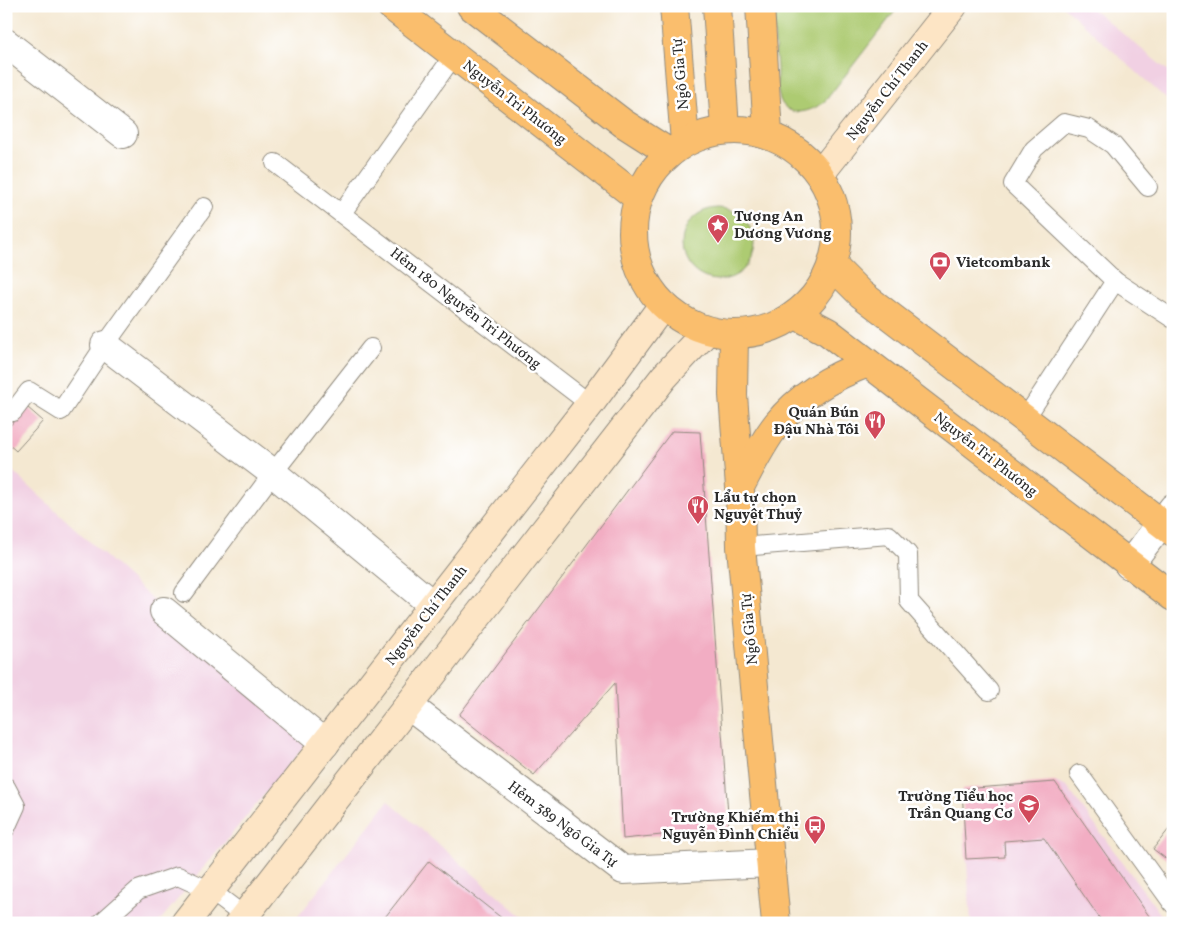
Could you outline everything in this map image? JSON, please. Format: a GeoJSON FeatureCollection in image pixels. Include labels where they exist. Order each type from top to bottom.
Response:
{"type":"FeatureCollection","features":[{"type":"Feature","properties":{"kind":"main road","name":"Nguyễn Tri Phương"},"geometry":{"type":"LineString","coordinates":[[391,6],[638,198]]}},
{"type":"Feature","properties":{"kind":"main road"},"geometry":{"type":"LineString","coordinates":[[471,6],[623,122],[678,147]]}},
{"type":"Feature","properties":{"kind":"main road","name":"Ngô Gia Tự"},"geometry":{"type":"LineString","coordinates":[[674,6],[678,147]]}},
{"type":"Feature","properties":{"kind":"main road"},"geometry":{"type":"LineString","coordinates":[[716,6],[725,129]]}},
{"type":"Feature","properties":{"kind":"main road"},"geometry":{"type":"LineString","coordinates":[[760,6],[768,134]]}},
{"type":"Feature","properties":{"kind":"main road","name":"Nguyễn Chí Thanh"},"geometry":{"type":"LineString","coordinates":[[820,174],[953,6]]}},
{"type":"Feature","properties":{"kind":"main road"},"geometry":{"type":"LineString","coordinates":[[743,128],[768,134],[798,151],[813,164],[820,174],[832,195],[837,218],[838,242],[832,265],[818,292],[796,314],[766,330],[754,334],[734,335],[707,331],[679,319],[663,306],[645,283],[635,256],[632,227],[638,198],[651,173],[678,147],[707,133],[725,129],[743,128]]}},
{"type":"Feature","properties":{"kind":"main road"},"geometry":{"type":"LineString","coordinates":[[832,265],[861,294],[1025,419],[1169,521]]}},
{"type":"Feature","properties":{"kind":"main road","name":"Nguyễn Chí Thanh"},"geometry":{"type":"LineString","coordinates":[[186,923],[590,404],[663,306]]}},
{"type":"Feature","properties":{"kind":"main road","name":"Nguyễn Tri Phương"},"geometry":{"type":"LineString","coordinates":[[796,314],[828,332],[1128,565],[1173,597]]}},
{"type":"Feature","properties":{"kind":"main road"},"geometry":{"type":"LineString","coordinates":[[242,920],[664,377],[707,331]]}},
{"type":"Feature","properties":{"kind":"main road","name":"Ngô Gia Tự"},"geometry":{"type":"LineString","coordinates":[[734,335],[733,394],[740,487],[741,547],[776,923]]}},
{"type":"Feature","properties":{"kind":"main road"},"geometry":{"type":"LineString","coordinates":[[740,487],[777,424],[796,404],[817,386],[842,373],[868,363]]}},
{"type":"Feature","properties":{"kind":"street"},"geometry":{"type":"LineString","coordinates":[[6,43],[123,134]]}},
{"type":"Feature","properties":{"kind":"street"},"geometry":{"type":"LineString","coordinates":[[105,345],[273,473],[433,605]]}},
{"type":"Feature","properties":{"kind":"street"},"geometry":{"type":"LineString","coordinates":[[1128,565],[1169,521]]}},
{"type":"Feature","properties":{"kind":"street"},"geometry":{"type":"LineString","coordinates":[[164,611],[326,744]]}},
{"type":"Feature","properties":{"kind":"street","name":"Hẻm 389 Ngô Gia Tự"},"geometry":{"type":"LineString","coordinates":[[409,706],[623,870],[771,863]]}},
{"type":"Feature","properties":{"kind":"lane"},"geometry":{"type":"LineString","coordinates":[[342,213],[454,55]]}},
{"type":"Feature","properties":{"kind":"lane"},"geometry":{"type":"LineString","coordinates":[[1148,186],[1113,145],[1089,129],[1064,123],[1034,149],[1013,184],[1115,281],[1173,319]]}},
{"type":"Feature","properties":{"kind":"lane","name":"Hẻm 180 Nguyễn Tri Phương"},"geometry":{"type":"LineString","coordinates":[[275,163],[590,404]]}},
{"type":"Feature","properties":{"kind":"lane"},"geometry":{"type":"LineString","coordinates":[[13,412],[29,391],[61,411],[105,345],[204,207]]}},
{"type":"Feature","properties":{"kind":"lane"},"geometry":{"type":"LineString","coordinates":[[1025,419],[1115,281]]}},
{"type":"Feature","properties":{"kind":"lane"},"geometry":{"type":"LineString","coordinates":[[184,592],[273,473],[371,348]]}},
{"type":"Feature","properties":{"kind":"lane"},"geometry":{"type":"LineString","coordinates":[[741,547],[890,535],[908,554],[909,601],[989,691]]}},
{"type":"Feature","properties":{"kind":"lane"},"geometry":{"type":"LineString","coordinates":[[1079,774],[1173,904]]}},
{"type":"Feature","properties":{"kind":"lane"},"geometry":{"type":"LineString","coordinates":[[6,787],[16,806],[6,828]]}},
{"type":"Feature","properties":{"kind":"lane"},"geometry":{"type":"LineString","coordinates":[[102,923],[138,890],[178,876],[211,891],[242,920]]}},
{"type":"Feature","properties":{"kind":"shaded area"},"geometry":{"type":"Polygon","coordinates":[[[1063,6],[1089,6],[1173,75],[1173,105],[1063,6]]]}},
{"type":"Feature","properties":{"kind":"shaded area"},"geometry":{"type":"Polygon","coordinates":[[[6,465],[308,742],[158,923],[6,923],[6,465]]]}},
{"type":"Feature","properties":{"kind":"shaded area","name":"Trường Tiểu học Trần Quang Cơ"},"geometry":{"type":"Polygon","coordinates":[[[1055,782],[1067,787],[1167,923],[971,923],[962,789],[1055,782]]]}},
{"type":"Feature","properties":{"kind":"shaded area"},"geometry":{"type":"Polygon","coordinates":[[[388,801],[530,923],[293,923],[388,801]]]}},
{"type":"Feature","properties":{"kind":"green space"},"geometry":{"type":"Polygon","coordinates":[[[772,6],[899,6],[826,100],[814,108],[800,112],[787,109],[782,104],[778,93],[772,6]]]}},
{"type":"Feature","properties":{"kind":"green space"},"geometry":{"type":"Polygon","coordinates":[[[718,208],[738,214],[748,224],[754,244],[748,264],[738,274],[718,280],[698,274],[688,264],[682,244],[688,224],[698,214],[718,208]]]}},
{"type":"Feature","properties":{"kind":"building"},"geometry":{"type":"Polygon","coordinates":[[[27,407],[43,421],[16,451],[6,442],[6,430],[27,407]]]}},
{"type":"Feature","properties":{"kind":"building"},"geometry":{"type":"Polygon","coordinates":[[[672,431],[700,432],[729,828],[623,839],[615,683],[534,775],[459,715],[672,431]]]}},
{"type":"Feature","properties":{"kind":"building"},"geometry":{"type":"Polygon","coordinates":[[[1055,782],[1154,923],[1103,923],[1044,838],[1004,841],[1005,857],[966,859],[962,789],[1055,782]]]}},
{"type":"Feature","properties":{"kind":"building"},"geometry":{"type":"Polygon","coordinates":[[[1173,824],[1173,864],[1153,849],[1173,824]]]}},
{"type":"Feature","properties":{"kind":"building"},"geometry":{"type":"Polygon","coordinates":[[[429,861],[508,923],[385,923],[382,921],[429,861]]]}},
{"type":"Feature","properties":{"kind":"place","name":"Tượng An Dương Vương"},"geometry":{"type":"Point","coordinates":[718,244]}},
{"type":"Feature","properties":{"kind":"place","name":"Vietcombank"},"geometry":{"type":"Point","coordinates":[940,281]}},
{"type":"Feature","properties":{"kind":"place","name":"Quán Bún Đậu Nhà Tôi"},"geometry":{"type":"Point","coordinates":[875,440]}},
{"type":"Feature","properties":{"kind":"place","name":"Lẩu tự chọn Nguyệt Thuỷ"},"geometry":{"type":"Point","coordinates":[698,525]}},
{"type":"Feature","properties":{"kind":"place","name":"Trường Tiểu học Trần Quang Cơ"},"geometry":{"type":"Point","coordinates":[1029,824]}},
{"type":"Feature","properties":{"kind":"place","name":"Trường Khiếm thị Nguyễn Đình Chiểu"},"geometry":{"type":"Point","coordinates":[815,845]}}]}
